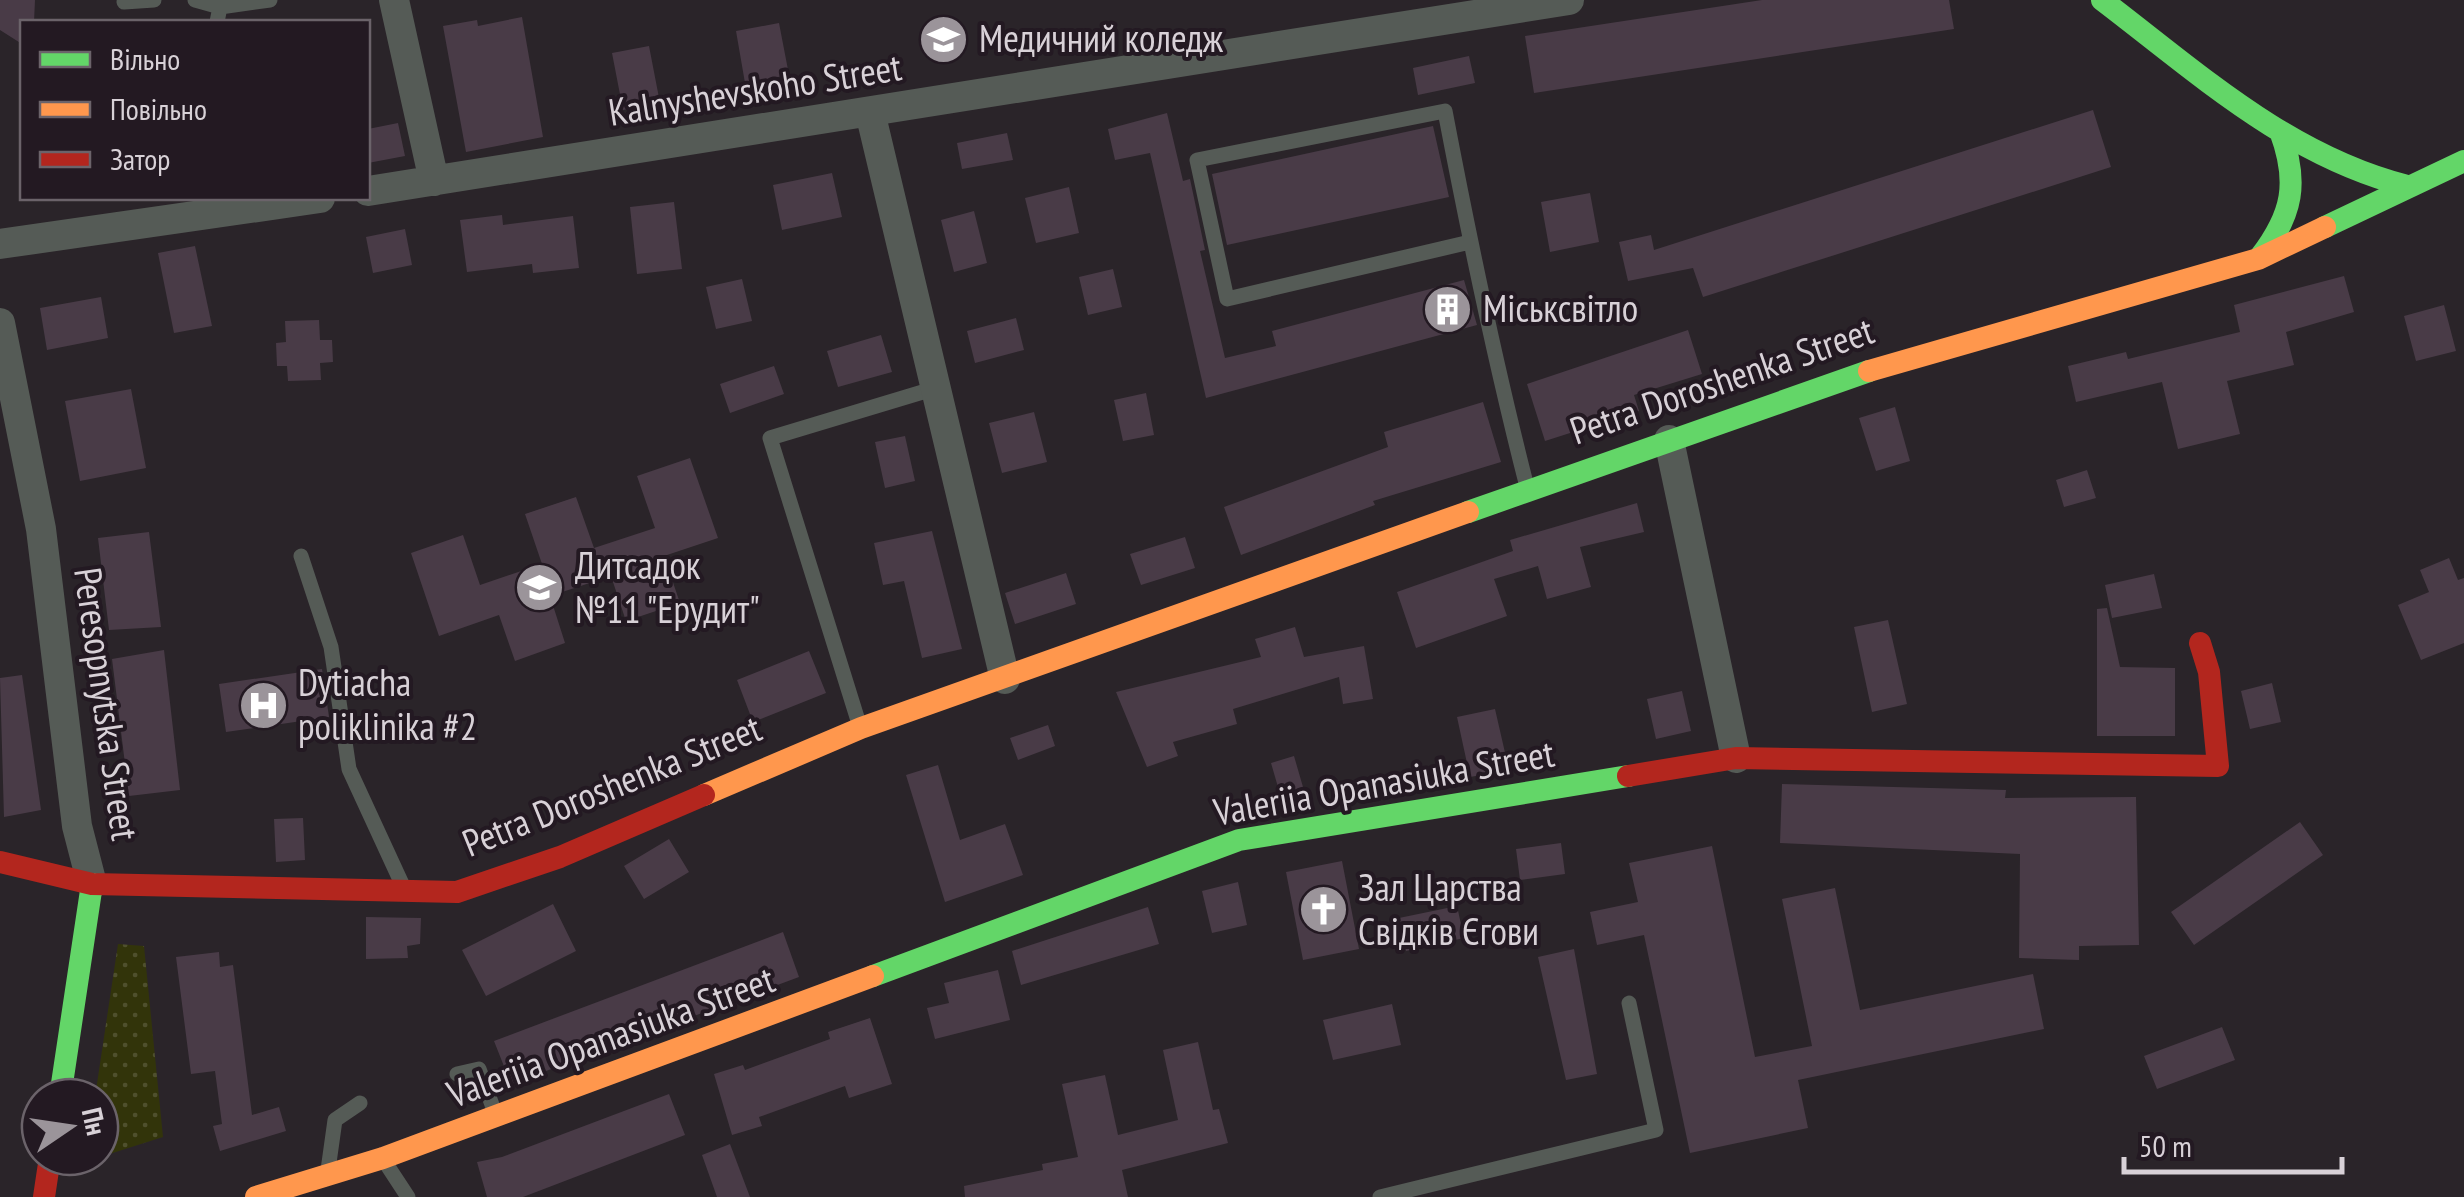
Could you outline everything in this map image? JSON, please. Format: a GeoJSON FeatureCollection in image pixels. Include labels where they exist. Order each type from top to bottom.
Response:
{"type":"FeatureCollection","features":[{"type":"Feature","properties":{"kind":"street"},"geometry":{"type":"LineString","coordinates":[[394,0],[434,181]]}},
{"type":"Feature","properties":{"kind":"street","name":"Kalnyshevskoho Street"},"geometry":{"type":"LineString","coordinates":[[370,191],[1568,0]]}},
{"type":"Feature","properties":{"kind":"street"},"geometry":{"type":"LineString","coordinates":[[2102,0],[2280,131],[2339,168],[2371,181],[2407,186]]}},
{"type":"Feature","properties":{"kind":"street"},"geometry":{"type":"LineString","coordinates":[[870,112],[1005,679]]}},
{"type":"Feature","properties":{"kind":"street"},"geometry":{"type":"LineString","coordinates":[[2258,259],[2282,229],[2294,203],[2295,168],[2280,131]]}},
{"type":"Feature","properties":{"kind":"street","name":"Petra Doroshenka Street"},"geometry":{"type":"LineString","coordinates":[[0,862],[92,884],[457,892],[512,876],[754,769],[861,728],[1669,440],[1860,373],[2258,259],[2464,162]]}},
{"type":"Feature","properties":{"kind":"street"},"geometry":{"type":"LineString","coordinates":[[0,244],[201,206],[290,200]]}},
{"type":"Feature","properties":{"kind":"street","name":"Peresopnytska Street"},"geometry":{"type":"LineString","coordinates":[[0,322],[42,530],[77,826],[92,884],[63,1077]]}},
{"type":"Feature","properties":{"kind":"street"},"geometry":{"type":"LineString","coordinates":[[1669,440],[1736,758]]}},
{"type":"Feature","properties":{"kind":"street","name":"Valeriia Opanasiuka Street"},"geometry":{"type":"LineString","coordinates":[[256,1197],[383,1158],[496,1117],[1239,840],[1736,758],[2218,766],[2209,672],[2200,643]]}},
{"type":"Feature","properties":{"kind":"lane"},"geometry":{"type":"LineString","coordinates":[[124,2],[154,0]]}},
{"type":"Feature","properties":{"kind":"lane"},"geometry":{"type":"LineString","coordinates":[[196,0],[219,15],[270,0]]}},
{"type":"Feature","properties":{"kind":"lane"},"geometry":{"type":"LineString","coordinates":[[1470,242],[1227,299],[1197,160],[1445,111],[1470,242],[1485,323],[1528,490]]}},
{"type":"Feature","properties":{"kind":"lane"},"geometry":{"type":"LineString","coordinates":[[2407,186],[2464,182]]}},
{"type":"Feature","properties":{"kind":"lane"},"geometry":{"type":"LineString","coordinates":[[861,728],[770,438],[936,388]]}},
{"type":"Feature","properties":{"kind":"lane"},"geometry":{"type":"LineString","coordinates":[[301,556],[331,647],[350,769],[406,893]]}},
{"type":"Feature","properties":{"kind":"lane"},"geometry":{"type":"LineString","coordinates":[[1380,1197],[1656,1130],[1630,1004]]}},
{"type":"Feature","properties":{"kind":"lane"},"geometry":{"type":"LineString","coordinates":[[457,1074],[478,1069],[496,1117]]}},
{"type":"Feature","properties":{"kind":"lane"},"geometry":{"type":"LineString","coordinates":[[327,1174],[335,1120],[360,1103]]}},
{"type":"Feature","properties":{"kind":"lane"},"geometry":{"type":"LineString","coordinates":[[383,1158],[408,1197]]}},
{"type":"Feature","properties":{"kind":"shaded area"},"geometry":{"type":"Polygon","coordinates":[[[118,944],[144,946],[163,1137],[120,1151],[120,1077],[98,1077],[118,944]]]}},
{"type":"Feature","properties":{"kind":"building"},"geometry":{"type":"Polygon","coordinates":[[[0,0],[35,0],[34,20],[20,20],[20,43],[0,30],[0,0]]]}},
{"type":"Feature","properties":{"kind":"building"},"geometry":{"type":"Polygon","coordinates":[[[1762,0],[1949,0],[1954,29],[1534,93],[1525,36],[1762,0]]]}},
{"type":"Feature","properties":{"kind":"building"},"geometry":{"type":"Polygon","coordinates":[[[522,17],[543,137],[466,152],[443,26],[477,20],[478,26],[522,17]]]}},
{"type":"Feature","properties":{"kind":"building"},"geometry":{"type":"Polygon","coordinates":[[[779,23],[789,75],[745,83],[736,31],[779,23]]]}},
{"type":"Feature","properties":{"kind":"building"},"geometry":{"type":"Polygon","coordinates":[[[649,46],[660,103],[623,110],[612,53],[649,46]]]}},
{"type":"Feature","properties":{"kind":"building"},"geometry":{"type":"Polygon","coordinates":[[[1469,56],[1475,83],[1418,95],[1413,68],[1469,56]]]}},
{"type":"Feature","properties":{"kind":"building"},"geometry":{"type":"Polygon","coordinates":[[[2093,110],[2111,167],[1703,297],[1693,268],[1628,281],[1619,242],[1651,235],[1654,250],[2093,110]]]}},
{"type":"Feature","properties":{"kind":"building"},"geometry":{"type":"Polygon","coordinates":[[[1167,113],[1183,181],[1190,179],[1205,250],[1200,251],[1225,358],[1276,346],[1272,331],[1464,280],[1477,325],[1206,398],[1150,153],[1115,160],[1108,129],[1167,113]]]}},
{"type":"Feature","properties":{"kind":"building"},"geometry":{"type":"Polygon","coordinates":[[[398,123],[405,156],[370,163],[370,129],[398,123]]]}},
{"type":"Feature","properties":{"kind":"building"},"geometry":{"type":"Polygon","coordinates":[[[1433,126],[1449,197],[1227,245],[1212,174],[1433,126]]]}},
{"type":"Feature","properties":{"kind":"building"},"geometry":{"type":"Polygon","coordinates":[[[1007,133],[1013,160],[962,169],[957,143],[1007,133]]]}},
{"type":"Feature","properties":{"kind":"building"},"geometry":{"type":"Polygon","coordinates":[[[832,173],[842,217],[782,230],[773,185],[832,173]]]}},
{"type":"Feature","properties":{"kind":"building"},"geometry":{"type":"Polygon","coordinates":[[[1069,187],[1079,233],[1036,243],[1025,198],[1069,187]]]}},
{"type":"Feature","properties":{"kind":"building"},"geometry":{"type":"Polygon","coordinates":[[[1590,193],[1599,242],[1550,252],[1541,202],[1590,193]]]}},
{"type":"Feature","properties":{"kind":"building"},"geometry":{"type":"Polygon","coordinates":[[[674,202],[682,269],[637,274],[630,207],[674,202]]]}},
{"type":"Feature","properties":{"kind":"building"},"geometry":{"type":"Polygon","coordinates":[[[974,211],[987,263],[954,272],[941,220],[974,211]]]}},
{"type":"Feature","properties":{"kind":"building"},"geometry":{"type":"Polygon","coordinates":[[[502,215],[503,225],[573,216],[579,268],[533,273],[532,264],[467,272],[460,220],[502,215]]]}},
{"type":"Feature","properties":{"kind":"building"},"geometry":{"type":"Polygon","coordinates":[[[405,229],[412,265],[373,273],[366,237],[405,229]]]}},
{"type":"Feature","properties":{"kind":"building"},"geometry":{"type":"Polygon","coordinates":[[[195,246],[212,326],[174,333],[158,253],[195,246]]]}},
{"type":"Feature","properties":{"kind":"building"},"geometry":{"type":"Polygon","coordinates":[[[1113,269],[1122,307],[1088,315],[1079,277],[1113,269]]]}},
{"type":"Feature","properties":{"kind":"building"},"geometry":{"type":"Polygon","coordinates":[[[2344,276],[2354,312],[2286,332],[2294,365],[2227,381],[2240,434],[2178,449],[2162,382],[2076,402],[2068,366],[2126,352],[2128,359],[2240,332],[2234,305],[2344,276]]]}},
{"type":"Feature","properties":{"kind":"building"},"geometry":{"type":"Polygon","coordinates":[[[742,279],[752,321],[716,329],[706,287],[742,279]]]}},
{"type":"Feature","properties":{"kind":"building"},"geometry":{"type":"Polygon","coordinates":[[[101,297],[108,338],[47,350],[40,308],[101,297]]]}},
{"type":"Feature","properties":{"kind":"building"},"geometry":{"type":"Polygon","coordinates":[[[2444,305],[2456,351],[2416,361],[2404,316],[2444,305]]]}},
{"type":"Feature","properties":{"kind":"building"},"geometry":{"type":"Polygon","coordinates":[[[1016,318],[1024,350],[975,363],[967,331],[1016,318]]]}},
{"type":"Feature","properties":{"kind":"building"},"geometry":{"type":"Polygon","coordinates":[[[319,320],[320,340],[332,340],[333,362],[320,363],[321,380],[288,381],[287,366],[277,366],[276,343],[286,342],[285,321],[319,320]]]}},
{"type":"Feature","properties":{"kind":"building"},"geometry":{"type":"Polygon","coordinates":[[[1688,330],[1702,374],[1634,395],[1639,411],[1545,441],[1527,384],[1688,330]]]}},
{"type":"Feature","properties":{"kind":"building"},"geometry":{"type":"Polygon","coordinates":[[[881,335],[892,372],[838,387],[827,351],[881,335]]]}},
{"type":"Feature","properties":{"kind":"building"},"geometry":{"type":"Polygon","coordinates":[[[774,366],[784,394],[730,413],[720,384],[774,366]]]}},
{"type":"Feature","properties":{"kind":"building"},"geometry":{"type":"Polygon","coordinates":[[[131,389],[146,468],[80,481],[65,401],[131,389]]]}},
{"type":"Feature","properties":{"kind":"building"},"geometry":{"type":"Polygon","coordinates":[[[1146,393],[1154,435],[1123,441],[1114,400],[1146,393]]]}},
{"type":"Feature","properties":{"kind":"building"},"geometry":{"type":"Polygon","coordinates":[[[1483,402],[1501,462],[1373,501],[1375,505],[1241,555],[1224,507],[1388,447],[1384,432],[1483,402]]]}},
{"type":"Feature","properties":{"kind":"building"},"geometry":{"type":"Polygon","coordinates":[[[1895,407],[1910,461],[1876,471],[1859,418],[1895,407]]]}},
{"type":"Feature","properties":{"kind":"building"},"geometry":{"type":"Polygon","coordinates":[[[1034,412],[1047,462],[1002,473],[989,423],[1034,412]]]}},
{"type":"Feature","properties":{"kind":"building"},"geometry":{"type":"Polygon","coordinates":[[[905,436],[915,481],[885,488],[875,442],[905,436]]]}},
{"type":"Feature","properties":{"kind":"building"},"geometry":{"type":"Polygon","coordinates":[[[690,458],[718,538],[664,556],[680,603],[626,621],[611,576],[550,596],[565,643],[515,661],[499,615],[439,636],[411,553],[463,535],[480,585],[542,564],[525,514],[576,497],[594,548],[655,528],[637,476],[690,458]]]}},
{"type":"Feature","properties":{"kind":"building"},"geometry":{"type":"Polygon","coordinates":[[[2087,470],[2096,498],[2064,507],[2056,480],[2087,470]]]}},
{"type":"Feature","properties":{"kind":"building"},"geometry":{"type":"Polygon","coordinates":[[[1637,503],[1644,532],[1580,547],[1591,587],[1547,599],[1538,566],[1494,579],[1507,616],[1416,648],[1397,592],[1513,551],[1510,540],[1637,503]]]}},
{"type":"Feature","properties":{"kind":"building"},"geometry":{"type":"Polygon","coordinates":[[[932,531],[962,649],[922,658],[904,581],[883,585],[874,543],[932,531]]]}},
{"type":"Feature","properties":{"kind":"building"},"geometry":{"type":"Polygon","coordinates":[[[149,532],[161,627],[109,630],[98,538],[149,532]]]}},
{"type":"Feature","properties":{"kind":"building"},"geometry":{"type":"Polygon","coordinates":[[[1185,537],[1195,568],[1141,585],[1130,554],[1185,537]]]}},
{"type":"Feature","properties":{"kind":"building"},"geometry":{"type":"Polygon","coordinates":[[[2449,558],[2458,580],[2464,578],[2464,643],[2421,660],[2398,605],[2429,592],[2420,570],[2449,558]]]}},
{"type":"Feature","properties":{"kind":"building"},"geometry":{"type":"Polygon","coordinates":[[[1066,573],[1076,604],[1015,624],[1005,593],[1066,573]]]}},
{"type":"Feature","properties":{"kind":"building"},"geometry":{"type":"Polygon","coordinates":[[[2154,574],[2162,608],[2112,618],[2105,585],[2154,574]]]}},
{"type":"Feature","properties":{"kind":"building"},"geometry":{"type":"Polygon","coordinates":[[[2107,608],[2120,667],[2175,668],[2175,736],[2097,736],[2097,609],[2107,608]]]}},
{"type":"Feature","properties":{"kind":"building"},"geometry":{"type":"Polygon","coordinates":[[[1888,620],[1907,704],[1872,712],[1854,627],[1888,620]]]}},
{"type":"Feature","properties":{"kind":"building"},"geometry":{"type":"Polygon","coordinates":[[[1295,627],[1304,657],[1364,646],[1373,699],[1343,704],[1339,677],[1233,709],[1237,724],[1173,742],[1178,756],[1147,767],[1116,692],[1261,657],[1255,639],[1295,627]]]}},
{"type":"Feature","properties":{"kind":"building"},"geometry":{"type":"Polygon","coordinates":[[[164,650],[180,790],[129,796],[112,659],[164,650]]]}},
{"type":"Feature","properties":{"kind":"building"},"geometry":{"type":"Polygon","coordinates":[[[809,651],[826,693],[753,722],[737,680],[809,651]]]}},
{"type":"Feature","properties":{"kind":"building"},"geometry":{"type":"Polygon","coordinates":[[[322,669],[329,717],[226,732],[219,684],[322,669]]]}},
{"type":"Feature","properties":{"kind":"building"},"geometry":{"type":"Polygon","coordinates":[[[22,675],[41,810],[4,817],[0,678],[22,675]]]}},
{"type":"Feature","properties":{"kind":"building"},"geometry":{"type":"Polygon","coordinates":[[[2272,683],[2281,722],[2250,729],[2241,691],[2272,683]]]}},
{"type":"Feature","properties":{"kind":"building"},"geometry":{"type":"Polygon","coordinates":[[[1682,691],[1691,731],[1656,739],[1647,699],[1682,691]]]}},
{"type":"Feature","properties":{"kind":"building"},"geometry":{"type":"Polygon","coordinates":[[[1495,709],[1509,770],[1470,777],[1457,717],[1495,709]]]}},
{"type":"Feature","properties":{"kind":"building"},"geometry":{"type":"Polygon","coordinates":[[[1048,725],[1055,746],[1018,760],[1010,738],[1048,725]]]}},
{"type":"Feature","properties":{"kind":"building"},"geometry":{"type":"Polygon","coordinates":[[[1294,756],[1303,787],[1280,794],[1271,763],[1294,756]]]}},
{"type":"Feature","properties":{"kind":"building"},"geometry":{"type":"Polygon","coordinates":[[[938,765],[960,840],[1005,824],[1023,875],[945,902],[906,775],[938,765]]]}},
{"type":"Feature","properties":{"kind":"building"},"geometry":{"type":"Polygon","coordinates":[[[1782,784],[2006,790],[2005,798],[2136,797],[2139,945],[2079,946],[2079,960],[2019,958],[2020,854],[1780,843],[1782,784]]]}},
{"type":"Feature","properties":{"kind":"building"},"geometry":{"type":"Polygon","coordinates":[[[303,818],[305,860],[276,862],[274,819],[303,818]]]}},
{"type":"Feature","properties":{"kind":"building"},"geometry":{"type":"Polygon","coordinates":[[[2300,822],[2323,855],[2194,945],[2171,912],[2300,822]]]}},
{"type":"Feature","properties":{"kind":"building"},"geometry":{"type":"Polygon","coordinates":[[[669,839],[689,872],[644,899],[624,866],[669,839]]]}},
{"type":"Feature","properties":{"kind":"building"},"geometry":{"type":"Polygon","coordinates":[[[1561,843],[1565,874],[1520,880],[1516,849],[1561,843]]]}},
{"type":"Feature","properties":{"kind":"building"},"geometry":{"type":"Polygon","coordinates":[[[1712,846],[1755,1057],[1812,1046],[1782,899],[1835,888],[1860,1010],[2033,974],[2044,1029],[1798,1080],[1808,1128],[1690,1153],[1644,935],[1597,945],[1590,912],[1638,902],[1629,863],[1712,846]]]}},
{"type":"Feature","properties":{"kind":"building","name":"Зал Царства Свідків Єгови"},"geometry":{"type":"Polygon","coordinates":[[[1342,861],[1359,949],[1303,960],[1286,872],[1342,861]]]}},
{"type":"Feature","properties":{"kind":"building"},"geometry":{"type":"Polygon","coordinates":[[[1238,882],[1247,925],[1212,933],[1202,891],[1238,882]]]}},
{"type":"Feature","properties":{"kind":"building"},"geometry":{"type":"Polygon","coordinates":[[[553,904],[576,951],[486,996],[462,950],[553,904]]]}},
{"type":"Feature","properties":{"kind":"building"},"geometry":{"type":"Polygon","coordinates":[[[1457,906],[1464,938],[1406,951],[1399,918],[1457,906]]]}},
{"type":"Feature","properties":{"kind":"building"},"geometry":{"type":"Polygon","coordinates":[[[1148,907],[1159,944],[1021,985],[1012,951],[1148,907]]]}},
{"type":"Feature","properties":{"kind":"building"},"geometry":{"type":"Polygon","coordinates":[[[366,917],[421,918],[420,944],[407,946],[408,958],[366,959],[366,917]]]}},
{"type":"Feature","properties":{"kind":"building"},"geometry":{"type":"Polygon","coordinates":[[[783,932],[799,977],[511,1084],[494,1041],[783,932]]]}},
{"type":"Feature","properties":{"kind":"building"},"geometry":{"type":"Polygon","coordinates":[[[1574,949],[1597,1074],[1566,1080],[1538,957],[1574,949]]]}},
{"type":"Feature","properties":{"kind":"building"},"geometry":{"type":"Polygon","coordinates":[[[219,952],[220,967],[233,965],[252,1115],[279,1107],[286,1131],[220,1151],[213,1126],[222,1124],[215,1071],[191,1074],[176,957],[219,952]]]}},
{"type":"Feature","properties":{"kind":"building"},"geometry":{"type":"Polygon","coordinates":[[[998,970],[1010,1020],[935,1039],[927,1008],[949,1003],[944,983],[998,970]]]}},
{"type":"Feature","properties":{"kind":"building"},"geometry":{"type":"Polygon","coordinates":[[[1392,1004],[1401,1045],[1333,1060],[1323,1020],[1392,1004]]]}},
{"type":"Feature","properties":{"kind":"building"},"geometry":{"type":"Polygon","coordinates":[[[870,1018],[892,1084],[849,1098],[845,1086],[759,1117],[762,1126],[732,1135],[714,1074],[743,1065],[745,1070],[830,1039],[828,1032],[870,1018]]]}},
{"type":"Feature","properties":{"kind":"building"},"geometry":{"type":"Polygon","coordinates":[[[2222,1027],[2235,1060],[2157,1089],[2144,1056],[2222,1027]]]}},
{"type":"Feature","properties":{"kind":"building"},"geometry":{"type":"Polygon","coordinates":[[[1198,1042],[1213,1110],[1219,1109],[1228,1143],[1122,1170],[1128,1197],[965,1197],[964,1186],[1043,1170],[1042,1164],[1078,1157],[1062,1084],[1105,1075],[1118,1135],[1178,1120],[1163,1050],[1198,1042]]]}},
{"type":"Feature","properties":{"kind":"building"},"geometry":{"type":"Polygon","coordinates":[[[669,1094],[685,1135],[523,1197],[487,1197],[477,1162],[502,1157],[669,1094]]]}},
{"type":"Feature","properties":{"kind":"building"},"geometry":{"type":"Polygon","coordinates":[[[730,1144],[750,1197],[717,1197],[702,1155],[730,1144]]]}},
{"type":"Feature","properties":{"kind":"traffic: fast"},"geometry":{"type":"LineString","coordinates":[[2102,0],[2209,83],[2284,133],[2323,155],[2407,186]]}},
{"type":"Feature","properties":{"kind":"traffic: fast"},"geometry":{"type":"LineString","coordinates":[[2260,257],[2280,226],[2290,197],[2290,166],[2280,131]]}},
{"type":"Feature","properties":{"kind":"traffic: fast"},"geometry":{"type":"LineString","coordinates":[[2325,227],[2464,161]]}},
{"type":"Feature","properties":{"kind":"traffic: fast"},"geometry":{"type":"LineString","coordinates":[[1468,512],[1869,371]]}},
{"type":"Feature","properties":{"kind":"traffic: fast"},"geometry":{"type":"LineString","coordinates":[[873,976],[1239,840],[1628,776]]}},
{"type":"Feature","properties":{"kind":"traffic: fast"},"geometry":{"type":"LineString","coordinates":[[63,1077],[92,884]]}},
{"type":"Feature","properties":{"kind":"traffic: slow"},"geometry":{"type":"LineString","coordinates":[[1869,371],[2258,259],[2325,227]]}},
{"type":"Feature","properties":{"kind":"traffic: slow"},"geometry":{"type":"LineString","coordinates":[[704,795],[861,728],[1468,512]]}},
{"type":"Feature","properties":{"kind":"traffic: slow"},"geometry":{"type":"LineString","coordinates":[[256,1197],[383,1158],[873,976]]}},
{"type":"Feature","properties":{"kind":"traffic: jam"},"geometry":{"type":"LineString","coordinates":[[1628,776],[1736,758],[2218,766],[2209,672],[2200,643]]}},
{"type":"Feature","properties":{"kind":"traffic: jam"},"geometry":{"type":"LineString","coordinates":[[0,862],[92,884],[457,892],[560,857],[704,795]]}},
{"type":"Feature","properties":{"kind":"traffic: jam"},"geometry":{"type":"LineString","coordinates":[[44,1197],[47,1177]]}},
{"type":"Feature","properties":{"kind":"place","name":"Медичний коледж"},"geometry":{"type":"Point","coordinates":[944,39]}},
{"type":"Feature","properties":{"kind":"place","name":"Міськсвітло"},"geometry":{"type":"Point","coordinates":[1448,309]}},
{"type":"Feature","properties":{"kind":"place","name":"Дитсадок №11 \"Ерудит\""},"geometry":{"type":"Point","coordinates":[540,588]}},
{"type":"Feature","properties":{"kind":"place","name":"Dytiacha poliklinika #2"},"geometry":{"type":"Point","coordinates":[263,705]}},
{"type":"Feature","properties":{"kind":"place","name":"Зал Царства Свідків Єгови"},"geometry":{"type":"Point","coordinates":[1323,910]}}]}
